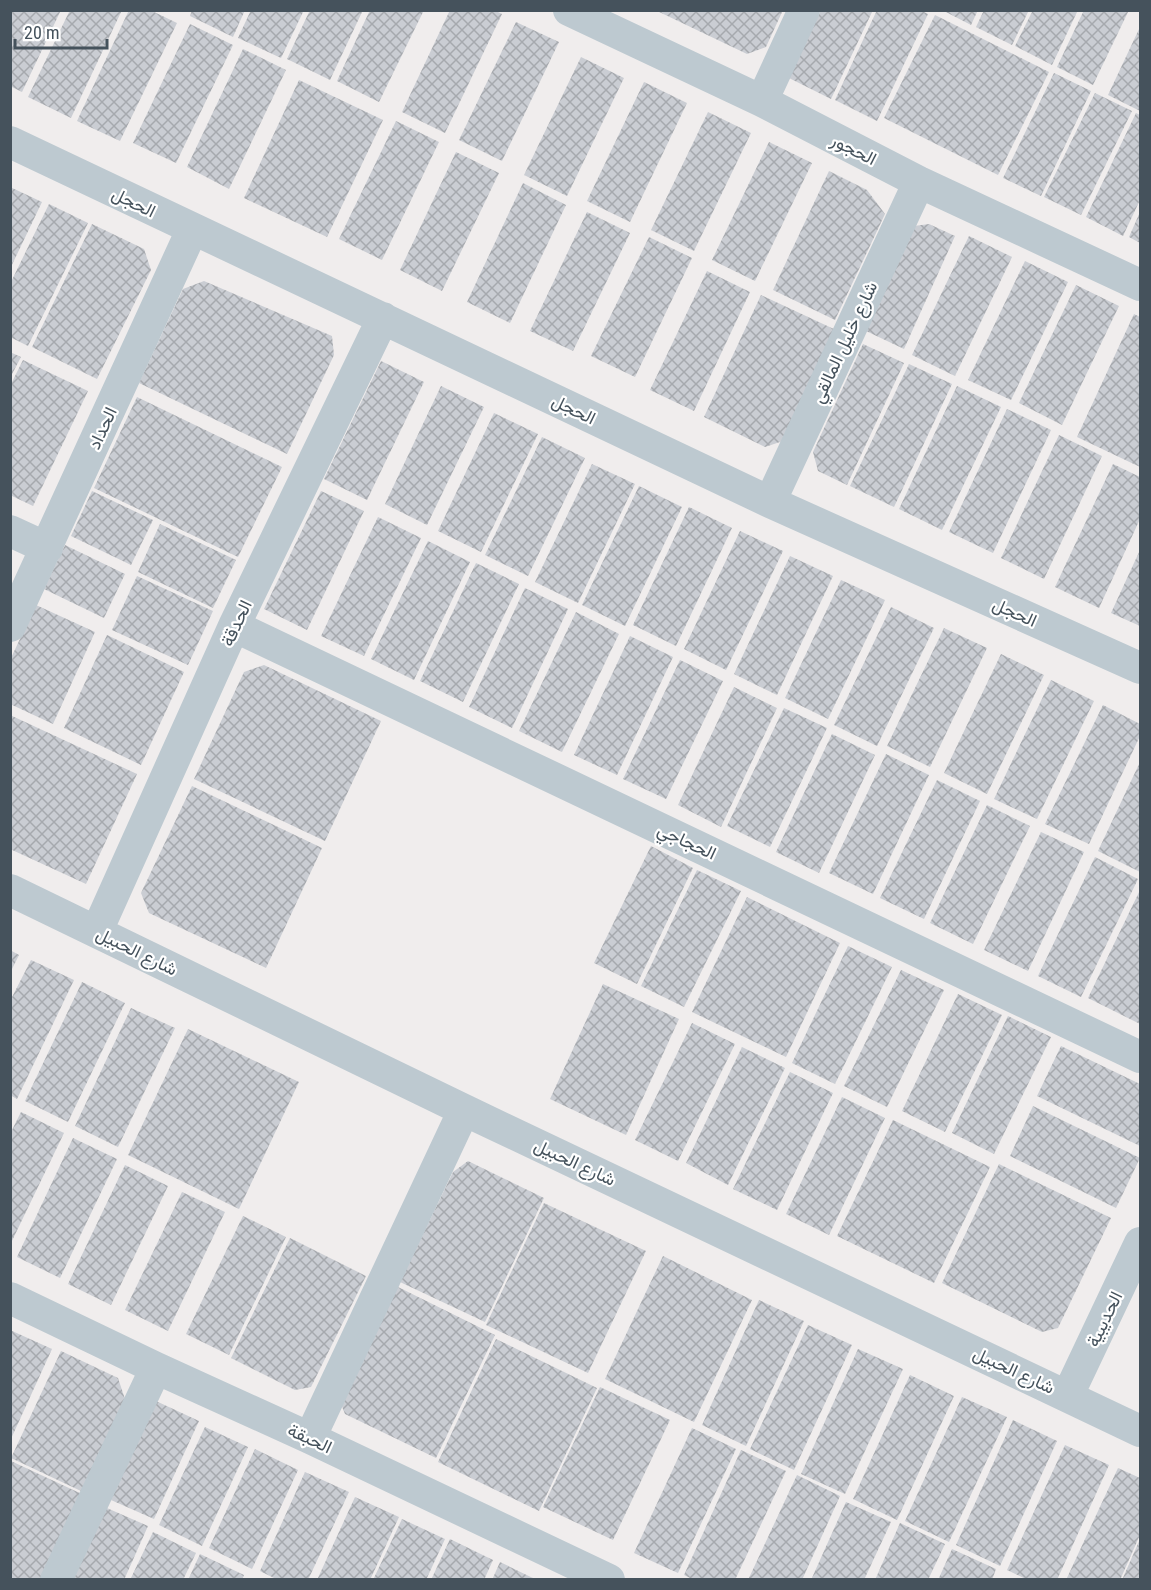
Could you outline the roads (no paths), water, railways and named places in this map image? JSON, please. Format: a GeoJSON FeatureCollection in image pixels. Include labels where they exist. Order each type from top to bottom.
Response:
{"type":"FeatureCollection","features":[{"type":"Feature","properties":{"kind":"street","name":"الحجور"},"geometry":{"type":"LineString","coordinates":[[569,10],[762,101],[919,182],[1140,285]]}},
{"type":"Feature","properties":{"kind":"street"},"geometry":{"type":"LineString","coordinates":[[762,101],[804,10]]}},
{"type":"Feature","properties":{"kind":"street","name":"الحجل"},"geometry":{"type":"LineString","coordinates":[[10,142],[770,502],[1140,668]]}},
{"type":"Feature","properties":{"kind":"street","name":"شارع خليل المالقي"},"geometry":{"type":"LineString","coordinates":[[770,502],[919,182]]}},
{"type":"Feature","properties":{"kind":"street","name":"الحداد"},"geometry":{"type":"LineString","coordinates":[[10,626],[192,230]]}},
{"type":"Feature","properties":{"kind":"street","name":"الحدقة"},"geometry":{"type":"LineString","coordinates":[[97,931],[234,626],[383,318]]}},
{"type":"Feature","properties":{"kind":"street"},"geometry":{"type":"LineString","coordinates":[[10,531],[47,548]]}},
{"type":"Feature","properties":{"kind":"street","name":"الحجاجي"},"geometry":{"type":"LineString","coordinates":[[234,626],[1140,1057]]}},
{"type":"Feature","properties":{"kind":"street","name":"شارع الحبيل"},"geometry":{"type":"LineString","coordinates":[[10,890],[464,1110],[1140,1431]]}},
{"type":"Feature","properties":{"kind":"street"},"geometry":{"type":"LineString","coordinates":[[310,1438],[464,1110]]}},
{"type":"Feature","properties":{"kind":"street","name":"الحديبية"},"geometry":{"type":"LineString","coordinates":[[1068,1395],[1140,1244]]}},
{"type":"Feature","properties":{"kind":"street","name":"الحبقة"},"geometry":{"type":"LineString","coordinates":[[10,1298],[609,1580]]}},
{"type":"Feature","properties":{"kind":"street"},"geometry":{"type":"LineString","coordinates":[[56,1580],[156,1368]]}}]}
